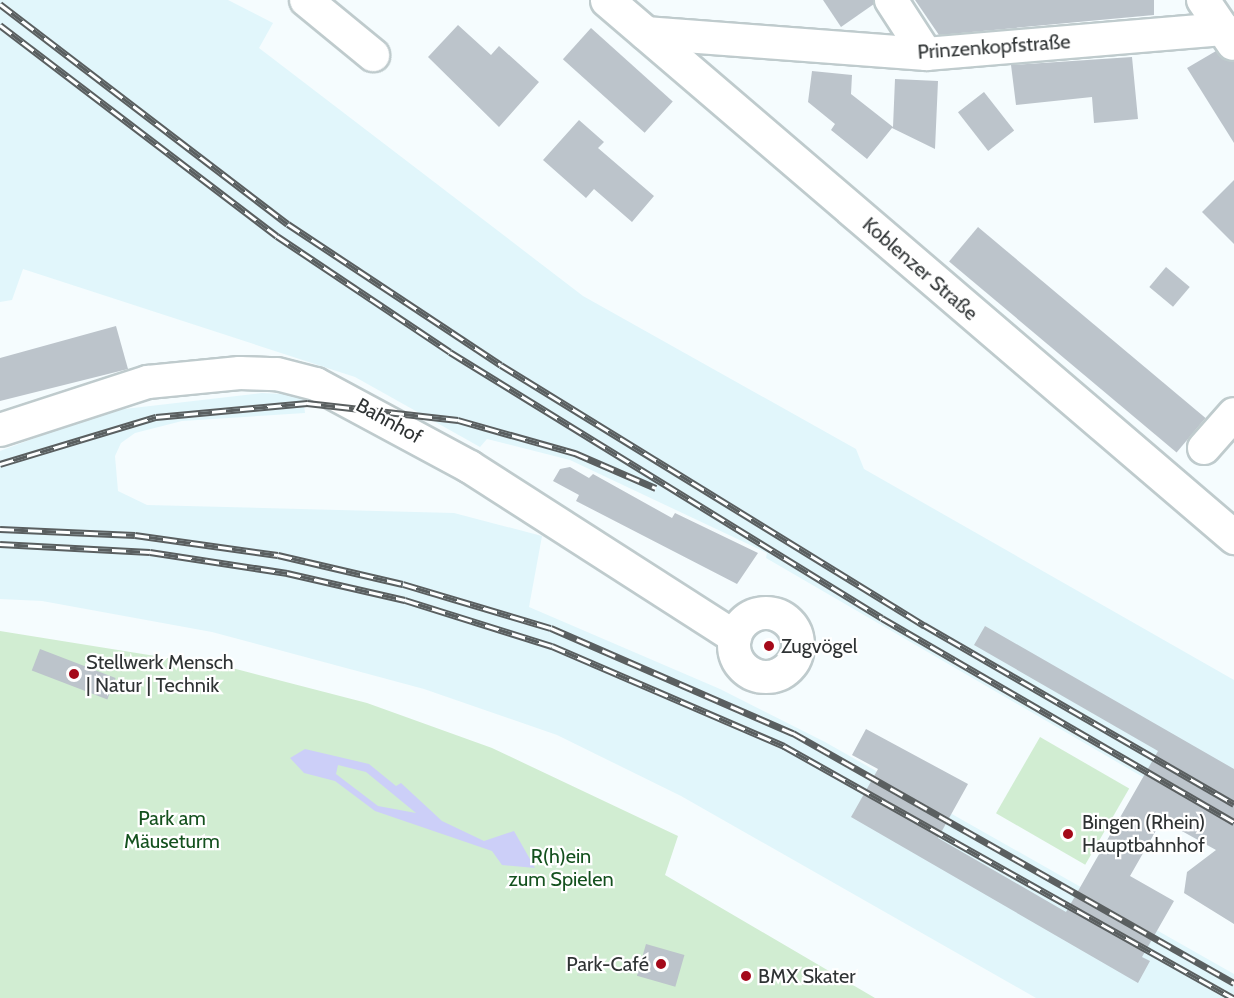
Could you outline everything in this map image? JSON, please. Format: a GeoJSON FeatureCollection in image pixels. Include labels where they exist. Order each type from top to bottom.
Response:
{"type":"FeatureCollection","features":[{"type":"Feature","properties":{"kind":"main road","name":"Koblenzer Straße"},"geometry":{"type":"LineString","coordinates":[[607,0],[1234,537]]}},
{"type":"Feature","properties":{"kind":"street"},"geometry":{"type":"LineString","coordinates":[[306,0],[374,55]]}},
{"type":"Feature","properties":{"kind":"street"},"geometry":{"type":"LineString","coordinates":[[891,0],[927,54]]}},
{"type":"Feature","properties":{"kind":"street"},"geometry":{"type":"LineString","coordinates":[[1203,0],[1230,37]]}},
{"type":"Feature","properties":{"kind":"street","name":"Prinzenkopfstraße"},"geometry":{"type":"LineString","coordinates":[[645,33],[927,54],[1230,37]]}},
{"type":"Feature","properties":{"kind":"street","name":"Bahnhof"},"geometry":{"type":"LineString","coordinates":[[0,430],[148,382],[240,373],[277,374],[316,384],[470,467],[735,637]]}},
{"type":"Feature","properties":{"kind":"street"},"geometry":{"type":"LineString","coordinates":[[1204,448],[1234,414]]}},
{"type":"Feature","properties":{"kind":"shaded area"},"geometry":{"type":"Polygon","coordinates":[[[0,0],[228,0],[273,23],[259,48],[583,296],[856,449],[864,469],[1234,680],[1234,830],[766,558],[767,553],[570,460],[487,439],[480,447],[355,377],[23,269],[12,300],[0,302],[0,0]]]}},
{"type":"Feature","properties":{"kind":"shaded area"},"geometry":{"type":"Polygon","coordinates":[[[262,393],[303,395],[305,413],[182,421],[135,433],[121,443],[115,456],[118,491],[147,505],[454,513],[542,536],[529,607],[720,689],[825,742],[1234,974],[1234,998],[1036,998],[681,796],[557,735],[424,689],[212,632],[42,601],[0,599],[0,451],[107,411],[262,393]]]}},
{"type":"Feature","properties":{"kind":"green space","name":"Park am Mäuseturm"},"geometry":{"type":"Polygon","coordinates":[[[0,631],[236,669],[367,703],[492,748],[678,836],[665,875],[875,998],[0,998],[0,631]]]}},
{"type":"Feature","properties":{"kind":"green space"},"geometry":{"type":"Polygon","coordinates":[[[1040,737],[1129,788],[1085,865],[996,813],[1040,737]]]}},
{"type":"Feature","properties":{"kind":"water"},"geometry":{"type":"Polygon","coordinates":[[[305,749],[369,764],[396,786],[401,783],[442,821],[484,841],[514,831],[535,868],[502,865],[492,851],[375,811],[335,781],[304,773],[290,758],[305,749]],[[338,765],[336,774],[378,806],[416,813],[366,772],[338,765]]]}},
{"type":"Feature","properties":{"kind":"building"},"geometry":{"type":"Polygon","coordinates":[[[823,0],[873,0],[874,4],[841,27],[823,0]]]}},
{"type":"Feature","properties":{"kind":"building"},"geometry":{"type":"Polygon","coordinates":[[[915,0],[1154,0],[1154,15],[939,35],[915,0]]]}},
{"type":"Feature","properties":{"kind":"building"},"geometry":{"type":"Polygon","coordinates":[[[458,25],[491,55],[499,46],[539,82],[499,127],[428,57],[458,25]]]}},
{"type":"Feature","properties":{"kind":"building"},"geometry":{"type":"Polygon","coordinates":[[[591,28],[673,102],[645,133],[563,59],[591,28]]]}},
{"type":"Feature","properties":{"kind":"building"},"geometry":{"type":"Polygon","coordinates":[[[1216,51],[1234,62],[1234,143],[1187,68],[1216,51]]]}},
{"type":"Feature","properties":{"kind":"building"},"geometry":{"type":"Polygon","coordinates":[[[1132,57],[1138,119],[1094,123],[1092,97],[1016,105],[1011,65],[1132,57]]]}},
{"type":"Feature","properties":{"kind":"building"},"geometry":{"type":"Polygon","coordinates":[[[812,71],[852,75],[851,94],[893,127],[895,79],[938,81],[935,149],[892,128],[867,159],[831,130],[835,124],[808,102],[812,71]]]}},
{"type":"Feature","properties":{"kind":"building"},"geometry":{"type":"Polygon","coordinates":[[[984,92],[1014,131],[988,151],[958,112],[984,92]]]}},
{"type":"Feature","properties":{"kind":"building"},"geometry":{"type":"Polygon","coordinates":[[[579,120],[604,142],[598,148],[654,196],[632,222],[594,189],[586,198],[543,160],[579,120]]]}},
{"type":"Feature","properties":{"kind":"building"},"geometry":{"type":"Polygon","coordinates":[[[1234,180],[1234,244],[1202,212],[1234,180]]]}},
{"type":"Feature","properties":{"kind":"building"},"geometry":{"type":"Polygon","coordinates":[[[978,227],[1206,418],[1177,452],[949,261],[978,227]]]}},
{"type":"Feature","properties":{"kind":"building"},"geometry":{"type":"Polygon","coordinates":[[[1166,267],[1190,287],[1173,307],[1149,287],[1166,267]]]}},
{"type":"Feature","properties":{"kind":"building"},"geometry":{"type":"Polygon","coordinates":[[[116,326],[128,369],[0,401],[0,358],[116,326]]]}},
{"type":"Feature","properties":{"kind":"building"},"geometry":{"type":"Polygon","coordinates":[[[570,467],[589,478],[593,474],[672,518],[675,513],[758,553],[737,584],[576,501],[579,495],[553,481],[560,469],[570,467]]]}},
{"type":"Feature","properties":{"kind":"building"},"geometry":{"type":"Polygon","coordinates":[[[985,626],[1234,769],[1234,924],[1184,893],[1187,872],[1216,850],[1162,820],[1130,876],[1174,901],[1142,957],[1150,961],[1138,983],[851,817],[878,769],[852,755],[866,729],[968,784],[938,838],[1066,912],[1158,751],[974,645],[985,626]]]}},
{"type":"Feature","properties":{"kind":"building","name":"Stellwerk Mensch | Natur | Technik"},"geometry":{"type":"Polygon","coordinates":[[[40,649],[116,678],[107,700],[32,670],[40,649]]]}},
{"type":"Feature","properties":{"kind":"building"},"geometry":{"type":"Polygon","coordinates":[[[646,944],[684,955],[675,987],[637,976],[646,944]]]}},
{"type":"Feature","properties":{"kind":"railway"},"geometry":{"type":"LineString","coordinates":[[0,4],[288,224],[501,365],[924,625],[1234,804]]}},
{"type":"Feature","properties":{"kind":"railway"},"geometry":{"type":"LineString","coordinates":[[0,25],[277,236],[450,352],[882,618],[1234,822]]}},
{"type":"Feature","properties":{"kind":"railway"},"geometry":{"type":"LineString","coordinates":[[0,464],[156,417],[307,403],[458,420],[575,453],[656,488]]}},
{"type":"Feature","properties":{"kind":"railway"},"geometry":{"type":"LineString","coordinates":[[0,529],[135,535],[278,555],[403,584],[551,628],[793,733],[1234,983]]}},
{"type":"Feature","properties":{"kind":"railway"},"geometry":{"type":"LineString","coordinates":[[0,544],[150,552],[287,573],[405,600],[552,646],[784,746],[1233,998]]}},
{"type":"Feature","properties":{"kind":"place","name":"Zugvögel"},"geometry":{"type":"Point","coordinates":[769,646]}},
{"type":"Feature","properties":{"kind":"place","name":"Stellwerk Mensch | Natur | Technik"},"geometry":{"type":"Point","coordinates":[74,674]}},
{"type":"Feature","properties":{"kind":"place","name":"Bingen (Rhein) Hauptbahnhof"},"geometry":{"type":"Point","coordinates":[1068,834]}},
{"type":"Feature","properties":{"kind":"place","name":"Park-Café"},"geometry":{"type":"Point","coordinates":[661,964]}},
{"type":"Feature","properties":{"kind":"place","name":"BMX Skater"},"geometry":{"type":"Point","coordinates":[746,976]}},
{"type":"Feature","properties":{"kind":"park label","name":"R(h)ein zum Spielen"},"geometry":{"type":"Point","coordinates":[561,868]}}]}
